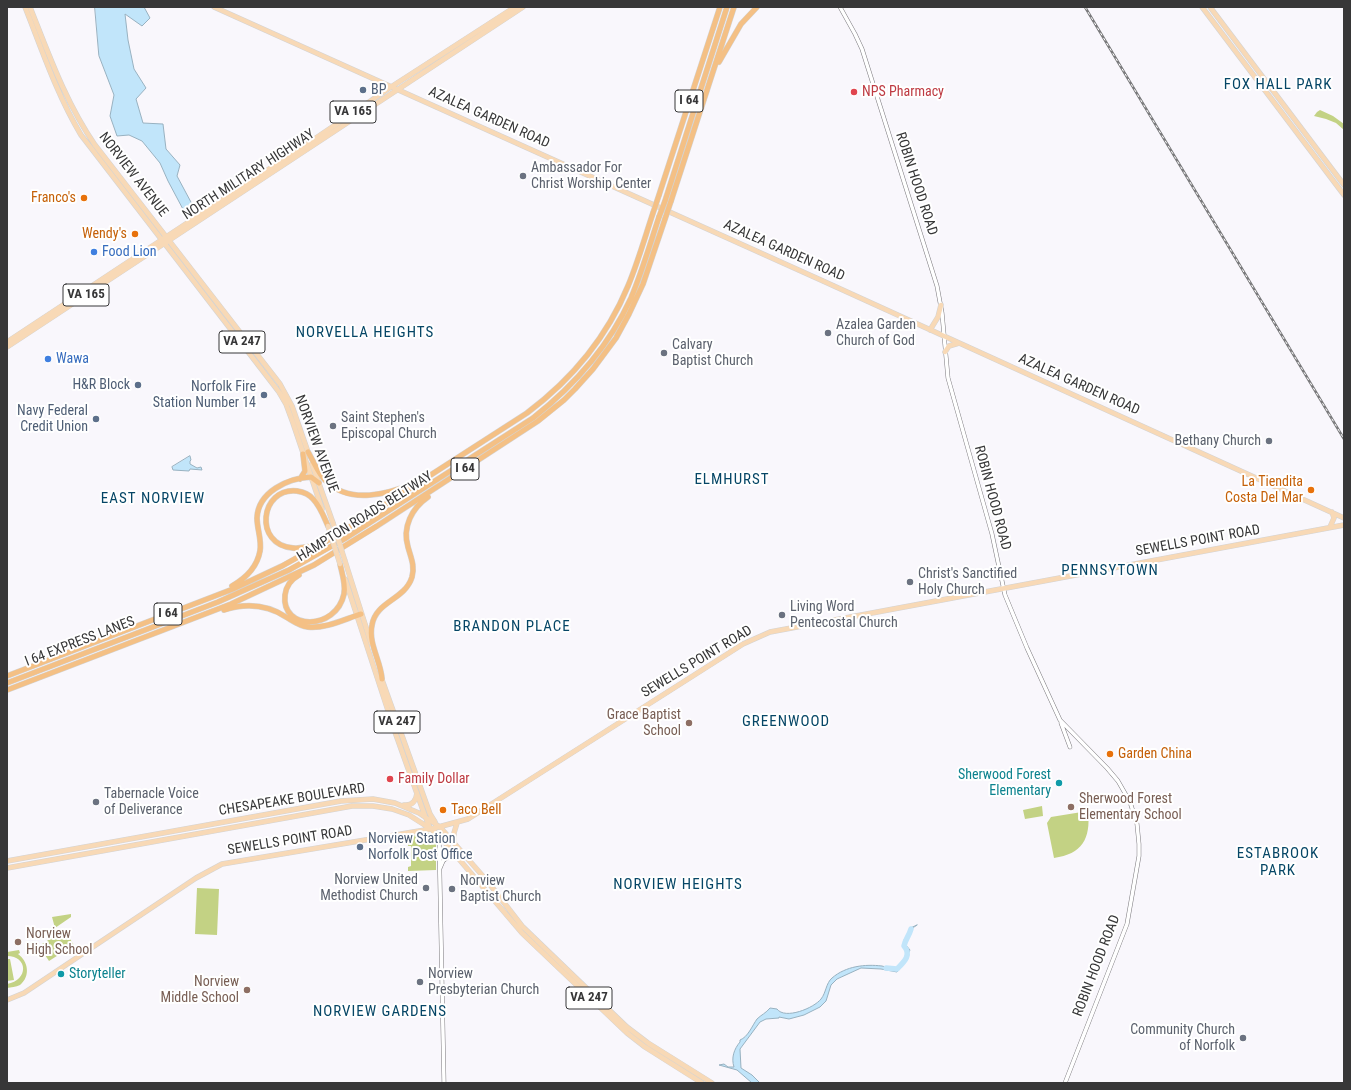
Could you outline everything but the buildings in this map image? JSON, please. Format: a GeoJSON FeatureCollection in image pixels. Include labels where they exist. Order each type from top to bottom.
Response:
{"type":"FeatureCollection","features":[{"type":"Feature","properties":{"kind":"highway","name":"HAMPTON ROADS BELTWAY"},"geometry":{"type":"LineString","coordinates":[[7,676],[222,594],[282,566],[325,542],[530,411],[561,385],[582,361],[608,325],[623,298],[659,195],[720,7]]}},
{"type":"Feature","properties":{"kind":"highway","name":"I 64 EXPRESS LANES"},"geometry":{"type":"LineString","coordinates":[[7,683],[218,602],[289,570],[346,538],[547,408],[573,383],[594,358],[615,327],[637,283],[662,218],[665,201],[727,7]]}},
{"type":"Feature","properties":{"kind":"highway","name":"HAMPTON ROADS BELTWAY"},"geometry":{"type":"LineString","coordinates":[[7,690],[250,596],[314,565],[538,422],[564,400],[594,368],[616,338],[643,284],[662,218],[671,201],[734,7]]}},
{"type":"Feature","properties":{"kind":"highway"},"geometry":{"type":"LineString","coordinates":[[707,88],[714,78],[721,57],[741,24],[757,7]]}},
{"type":"Feature","properties":{"kind":"highway"},"geometry":{"type":"LineString","coordinates":[[306,453],[319,473],[327,482],[341,491],[353,494],[370,495],[386,493],[400,489],[428,477]]}},
{"type":"Feature","properties":{"kind":"highway"},"geometry":{"type":"LineString","coordinates":[[298,480],[303,476],[305,471],[306,453]]}},
{"type":"Feature","properties":{"kind":"highway"},"geometry":{"type":"LineString","coordinates":[[222,594],[250,573],[256,563],[261,546],[258,515],[263,499],[275,488],[298,480],[311,477],[319,483]]}},
{"type":"Feature","properties":{"kind":"highway"},"geometry":{"type":"LineString","coordinates":[[382,679],[382,670],[372,637],[372,624],[374,617],[382,607],[403,592],[410,582],[413,568],[406,532],[409,520],[413,511],[434,489]]}},
{"type":"Feature","properties":{"kind":"highway"},"geometry":{"type":"LineString","coordinates":[[325,542],[300,548],[291,548],[282,545],[274,540],[268,533],[266,516],[270,503],[277,496],[289,491],[298,491],[308,495],[314,500],[330,525]]}},
{"type":"Feature","properties":{"kind":"highway"},"geometry":{"type":"LineString","coordinates":[[314,565],[292,581],[288,586],[285,595],[286,605],[289,611],[299,620],[308,622],[317,622],[327,618],[335,612],[339,605],[344,594],[342,562]]}},
{"type":"Feature","properties":{"kind":"highway"},"geometry":{"type":"LineString","coordinates":[[176,625],[246,605],[259,606],[273,610],[300,625],[308,627],[324,626],[359,614]]}},
{"type":"Feature","properties":{"kind":"main road","name":"NORVIEW AVENUE"},"geometry":{"type":"LineString","coordinates":[[25,7],[59,92],[73,121],[88,144],[280,384],[292,406],[306,453],[311,477],[330,525]]}},
{"type":"Feature","properties":{"kind":"main road","name":"NORVIEW AVENUE"},"geometry":{"type":"LineString","coordinates":[[30,7],[63,89],[80,122],[95,146],[165,240]]}},
{"type":"Feature","properties":{"kind":"main road","name":"AZALEA GARDEN ROAD"},"geometry":{"type":"LineString","coordinates":[[214,7],[1344,518]]}},
{"type":"Feature","properties":{"kind":"main road","name":"NORTH MILITARY HIGHWAY"},"geometry":{"type":"LineString","coordinates":[[7,347],[391,87],[515,7]]}},
{"type":"Feature","properties":{"kind":"main road","name":"NORTH MILITARY HIGHWAY"},"geometry":{"type":"LineString","coordinates":[[7,342],[398,90],[523,7]]}},
{"type":"Feature","properties":{"kind":"main road"},"geometry":{"type":"LineString","coordinates":[[1202,7],[1344,195]]}},
{"type":"Feature","properties":{"kind":"main road"},"geometry":{"type":"LineString","coordinates":[[1210,7],[1344,185]]}},
{"type":"Feature","properties":{"kind":"main road"},"geometry":{"type":"LineString","coordinates":[[930,330],[938,317],[941,305]]}},
{"type":"Feature","properties":{"kind":"main road"},"geometry":{"type":"LineString","coordinates":[[945,352],[949,346],[959,343]]}},
{"type":"Feature","properties":{"kind":"main road","name":"NORVIEW AVENUE"},"geometry":{"type":"LineString","coordinates":[[306,453],[319,483],[330,525],[395,732],[431,829]]}},
{"type":"Feature","properties":{"kind":"main road"},"geometry":{"type":"LineString","coordinates":[[1330,527],[1334,518],[1332,512]]}},
{"type":"Feature","properties":{"kind":"main road","name":"SEWELLS POINT ROAD"},"geometry":{"type":"LineString","coordinates":[[7,1000],[24,993],[196,878],[229,861],[415,832],[457,823],[475,816],[628,717],[754,639],[778,630],[1344,525]]}},
{"type":"Feature","properties":{"kind":"main road","name":"NORVIEW AVENUE"},"geometry":{"type":"LineString","coordinates":[[359,614],[430,814],[440,827]]}},
{"type":"Feature","properties":{"kind":"main road"},"geometry":{"type":"LineString","coordinates":[[403,805],[412,804],[416,799],[417,793]]}},
{"type":"Feature","properties":{"kind":"main road","name":"CHESAPEAKE BOULEVARD"},"geometry":{"type":"LineString","coordinates":[[7,861],[351,800],[379,799],[403,805],[425,816],[440,827],[488,882],[522,926],[627,1027],[648,1043],[712,1083]]}},
{"type":"Feature","properties":{"kind":"main road"},"geometry":{"type":"LineString","coordinates":[[351,800],[352,806]]}},
{"type":"Feature","properties":{"kind":"main road","name":"CHESAPEAKE BOULEVARD"},"geometry":{"type":"LineString","coordinates":[[7,868],[352,806],[383,807],[400,812],[417,819],[439,836],[522,933],[616,1023],[645,1047],[702,1083]]}},
{"type":"Feature","properties":{"kind":"main road"},"geometry":{"type":"LineString","coordinates":[[415,832],[418,825],[417,819]]}},
{"type":"Feature","properties":{"kind":"main road"},"geometry":{"type":"LineString","coordinates":[[454,843],[454,833],[457,823]]}},
{"type":"Feature","properties":{"kind":"street","name":"ROBIN HOOD ROAD"},"geometry":{"type":"LineString","coordinates":[[840,7],[862,49],[937,286],[941,305],[946,370],[951,393],[992,534],[1003,588],[1027,648],[1060,720],[1110,771],[1122,787],[1133,810],[1137,824],[1139,844],[1127,926],[1065,1083]]}},
{"type":"Feature","properties":{"kind":"street"},"geometry":{"type":"LineString","coordinates":[[1060,720],[1070,747]]}},
{"type":"Feature","properties":{"kind":"street"},"geometry":{"type":"LineString","coordinates":[[439,836],[444,1083]]}},
{"type":"Feature","properties":{"kind":"street"},"geometry":{"type":"LineString","coordinates":[[440,869],[444,861],[453,852]]}},
{"type":"Feature","properties":{"kind":"green space"},"geometry":{"type":"Polygon","coordinates":[[[1320,110],[1333,116],[1344,124],[1344,130],[1336,123],[1314,116],[1320,110]]]}},
{"type":"Feature","properties":{"kind":"green space"},"geometry":{"type":"Polygon","coordinates":[[[1042,806],[1043,816],[1025,819],[1023,810],[1042,806]]]}},
{"type":"Feature","properties":{"kind":"green space"},"geometry":{"type":"Polygon","coordinates":[[[1088,811],[1088,830],[1083,844],[1072,853],[1054,858],[1047,823],[1051,817],[1088,811]]]}},
{"type":"Feature","properties":{"kind":"green space"},"geometry":{"type":"Polygon","coordinates":[[[429,833],[436,840],[436,870],[408,871],[408,867],[411,866],[411,846],[408,846],[409,836],[429,833]]]}},
{"type":"Feature","properties":{"kind":"green space"},"geometry":{"type":"Polygon","coordinates":[[[197,888],[219,889],[217,935],[195,934],[197,888]]]}},
{"type":"Feature","properties":{"kind":"green space"},"geometry":{"type":"Polygon","coordinates":[[[71,914],[71,917],[55,928],[52,917],[71,914]]]}},
{"type":"Feature","properties":{"kind":"green space"},"geometry":{"type":"Polygon","coordinates":[[[64,930],[74,945],[49,961],[39,946],[64,930]]]}},
{"type":"Feature","properties":{"kind":"green space"},"geometry":{"type":"Polygon","coordinates":[[[19,950],[20,953],[18,954],[26,965],[26,977],[20,985],[7,988],[7,984],[14,982],[19,978],[23,968],[19,960],[14,957],[7,956],[7,952],[19,950]]]}},
{"type":"Feature","properties":{"kind":"green space"},"geometry":{"type":"Polygon","coordinates":[[[7,959],[10,959],[14,980],[7,981],[7,959]]]}},
{"type":"Feature","properties":{"kind":"water"},"geometry":{"type":"Polygon","coordinates":[[[95,7],[144,7],[150,18],[142,26],[125,14],[128,40],[134,69],[146,88],[136,99],[143,123],[163,124],[166,149],[180,165],[177,176],[192,204],[185,213],[160,163],[142,141],[129,135],[117,136],[110,116],[114,95],[99,56],[95,7]]]}},
{"type":"Feature","properties":{"kind":"water"},"geometry":{"type":"Polygon","coordinates":[[[190,456],[190,464],[197,468],[201,467],[202,470],[173,470],[172,467],[190,456]]]}},
{"type":"Feature","properties":{"kind":"water"},"geometry":{"type":"Polygon","coordinates":[[[917,925],[907,936],[905,944],[910,950],[901,967],[897,972],[881,969],[861,968],[837,979],[831,985],[826,1001],[820,1007],[804,1015],[789,1019],[779,1017],[766,1019],[760,1022],[740,1049],[741,1068],[752,1075],[760,1083],[752,1083],[737,1070],[719,1065],[724,1064],[728,1067],[734,1067],[734,1054],[740,1040],[748,1034],[757,1019],[770,1008],[777,1009],[781,1012],[793,1013],[812,1006],[821,999],[828,983],[832,978],[849,968],[869,965],[891,968],[900,967],[908,951],[908,948],[904,945],[904,940],[911,928],[917,925]]]}},
{"type":"Feature","properties":{"kind":"waterway"},"geometry":{"type":"LineString","coordinates":[[886,968],[897,969],[906,958],[907,952],[904,946],[911,929]]}},
{"type":"Feature","properties":{"kind":"railway"},"geometry":{"type":"LineString","coordinates":[[1085,7],[1344,439]]}},
{"type":"Feature","properties":{"kind":"place","name":"BP"},"geometry":{"type":"Point","coordinates":[363,90]}},
{"type":"Feature","properties":{"kind":"place","name":"NPS Pharmacy"},"geometry":{"type":"Point","coordinates":[854,92]}},
{"type":"Feature","properties":{"kind":"place","name":"Ambassador For Christ Worship Center"},"geometry":{"type":"Point","coordinates":[523,176]}},
{"type":"Feature","properties":{"kind":"place","name":"Franco's"},"geometry":{"type":"Point","coordinates":[84,198]}},
{"type":"Feature","properties":{"kind":"place","name":"Wendy's"},"geometry":{"type":"Point","coordinates":[135,234]}},
{"type":"Feature","properties":{"kind":"place","name":"Food Lion"},"geometry":{"type":"Point","coordinates":[94,252]}},
{"type":"Feature","properties":{"kind":"place","name":"Azalea Garden Church of God"},"geometry":{"type":"Point","coordinates":[828,333]}},
{"type":"Feature","properties":{"kind":"place","name":"Calvary Baptist Church"},"geometry":{"type":"Point","coordinates":[664,353]}},
{"type":"Feature","properties":{"kind":"place","name":"Wawa"},"geometry":{"type":"Point","coordinates":[48,359]}},
{"type":"Feature","properties":{"kind":"place","name":"H&R Block"},"geometry":{"type":"Point","coordinates":[138,385]}},
{"type":"Feature","properties":{"kind":"place","name":"Norfolk Fire Station Number 14"},"geometry":{"type":"Point","coordinates":[264,395]}},
{"type":"Feature","properties":{"kind":"place","name":"Navy Federal Credit Union"},"geometry":{"type":"Point","coordinates":[96,419]}},
{"type":"Feature","properties":{"kind":"place","name":"Saint Stephen's Episcopal Church"},"geometry":{"type":"Point","coordinates":[333,426]}},
{"type":"Feature","properties":{"kind":"place","name":"Bethany Church"},"geometry":{"type":"Point","coordinates":[1269,441]}},
{"type":"Feature","properties":{"kind":"place","name":"La Tiendita Costa Del Mar"},"geometry":{"type":"Point","coordinates":[1311,490]}},
{"type":"Feature","properties":{"kind":"place","name":"Christ's Sanctified Holy Church"},"geometry":{"type":"Point","coordinates":[910,582]}},
{"type":"Feature","properties":{"kind":"place","name":"Living Word Pentecostal Church"},"geometry":{"type":"Point","coordinates":[782,615]}},
{"type":"Feature","properties":{"kind":"place","name":"Grace Baptist School"},"geometry":{"type":"Point","coordinates":[689,723]}},
{"type":"Feature","properties":{"kind":"place","name":"Garden China"},"geometry":{"type":"Point","coordinates":[1110,754]}},
{"type":"Feature","properties":{"kind":"place","name":"Family Dollar"},"geometry":{"type":"Point","coordinates":[390,779]}},
{"type":"Feature","properties":{"kind":"place","name":"Sherwood Forest Elementary"},"geometry":{"type":"Point","coordinates":[1059,783]}},
{"type":"Feature","properties":{"kind":"place","name":"Tabernacle Voice of Deliverance"},"geometry":{"type":"Point","coordinates":[96,802]}},
{"type":"Feature","properties":{"kind":"place","name":"Sherwood Forest Elementary School"},"geometry":{"type":"Point","coordinates":[1071,807]}},
{"type":"Feature","properties":{"kind":"place","name":"Taco Bell"},"geometry":{"type":"Point","coordinates":[443,810]}},
{"type":"Feature","properties":{"kind":"place","name":"Norview Station Norfolk Post Office"},"geometry":{"type":"Point","coordinates":[360,847]}},
{"type":"Feature","properties":{"kind":"place","name":"Norview United Methodist Church"},"geometry":{"type":"Point","coordinates":[426,888]}},
{"type":"Feature","properties":{"kind":"place","name":"Norview Baptist Church"},"geometry":{"type":"Point","coordinates":[452,889]}},
{"type":"Feature","properties":{"kind":"place","name":"Norview High School"},"geometry":{"type":"Point","coordinates":[18,942]}},
{"type":"Feature","properties":{"kind":"place","name":"Storyteller"},"geometry":{"type":"Point","coordinates":[61,974]}},
{"type":"Feature","properties":{"kind":"place","name":"Norview Presbyterian Church"},"geometry":{"type":"Point","coordinates":[420,982]}},
{"type":"Feature","properties":{"kind":"place","name":"Norview Middle School"},"geometry":{"type":"Point","coordinates":[247,990]}},
{"type":"Feature","properties":{"kind":"place","name":"Community Church of Norfolk"},"geometry":{"type":"Point","coordinates":[1243,1038]}},
{"type":"Feature","properties":{"kind":"district","name":"FOX HALL PARK"},"geometry":{"type":"Point","coordinates":[1278,85]}},
{"type":"Feature","properties":{"kind":"district","name":"NORVELLA HEIGHTS"},"geometry":{"type":"Point","coordinates":[365,333]}},
{"type":"Feature","properties":{"kind":"district","name":"ELMHURST"},"geometry":{"type":"Point","coordinates":[732,480]}},
{"type":"Feature","properties":{"kind":"district","name":"EAST NORVIEW"},"geometry":{"type":"Point","coordinates":[153,499]}},
{"type":"Feature","properties":{"kind":"district","name":"PENNSYTOWN"},"geometry":{"type":"Point","coordinates":[1110,571]}},
{"type":"Feature","properties":{"kind":"district","name":"BRANDON PLACE"},"geometry":{"type":"Point","coordinates":[512,627]}},
{"type":"Feature","properties":{"kind":"district","name":"GREENWOOD"},"geometry":{"type":"Point","coordinates":[786,722]}},
{"type":"Feature","properties":{"kind":"district","name":"ESTABROOK PARK"},"geometry":{"type":"Point","coordinates":[1278,862]}},
{"type":"Feature","properties":{"kind":"district","name":"NORVIEW HEIGHTS"},"geometry":{"type":"Point","coordinates":[678,885]}},
{"type":"Feature","properties":{"kind":"district","name":"NORVIEW GARDENS"},"geometry":{"type":"Point","coordinates":[380,1012]}}]}
